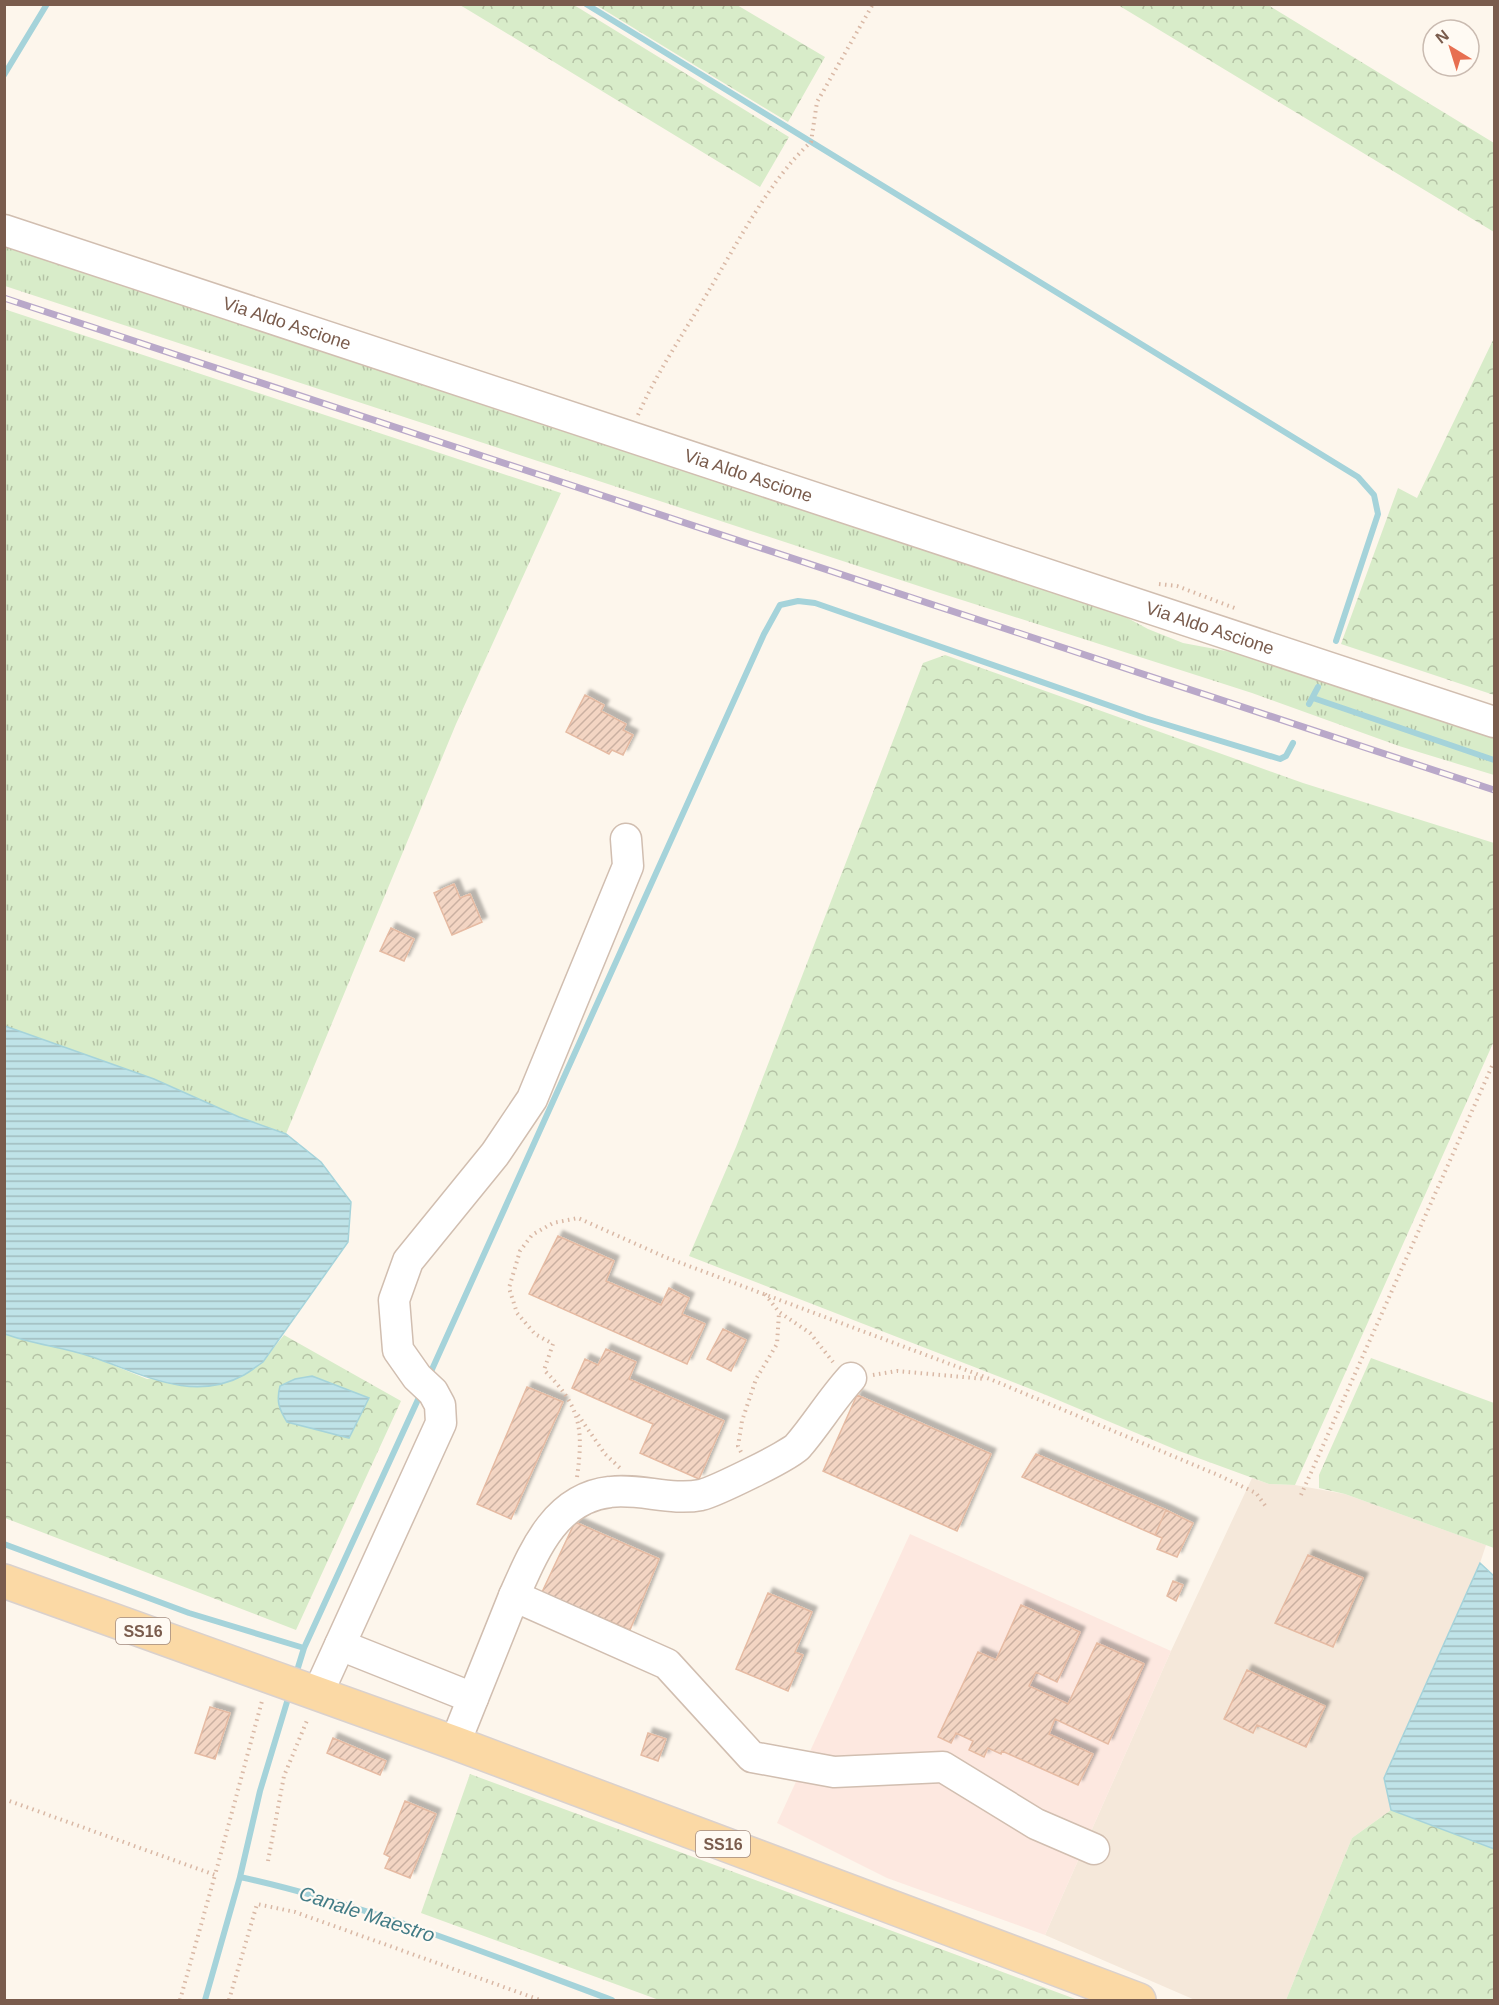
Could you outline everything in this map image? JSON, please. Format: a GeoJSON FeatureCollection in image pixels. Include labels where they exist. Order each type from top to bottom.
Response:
{"type":"FeatureCollection","features":[{"type":"Feature","properties":{"kind":"main road","name":"SS16"},"geometry":{"type":"LineString","coordinates":[[4,1581],[455,1743],[1139,2001]]}},
{"type":"Feature","properties":{"kind":"street","name":"Via Aldo Ascione"},"geometry":{"type":"LineString","coordinates":[[4,230],[1494,722]]}},
{"type":"Feature","properties":{"kind":"street"},"geometry":{"type":"LineString","coordinates":[[294,1685],[340,1645],[441,1423],[440,1405],[398,1350],[394,1300],[408,1262],[495,1154],[532,1099],[627,866],[626,839]]}},
{"type":"Feature","properties":{"kind":"street"},"geometry":{"type":"LineString","coordinates":[[455,1743],[539,1539],[573,1503],[610,1491],[650,1495],[701,1495],[797,1448],[830,1401],[851,1378]]}},
{"type":"Feature","properties":{"kind":"street"},"geometry":{"type":"LineString","coordinates":[[514,1596],[667,1664],[752,1757],[834,1772],[943,1767],[1036,1824],[1094,1849]]}},
{"type":"Feature","properties":{"kind":"street"},"geometry":{"type":"LineString","coordinates":[[340,1645],[473,1698]]}},
{"type":"Feature","properties":{"kind":"path"},"geometry":{"type":"LineString","coordinates":[[637,419],[661,371],[790,161],[811,142],[817,102],[873,4]]}},
{"type":"Feature","properties":{"kind":"path"},"geometry":{"type":"LineString","coordinates":[[1301,1495],[1492,1066]]}},
{"type":"Feature","properties":{"kind":"path"},"geometry":{"type":"LineString","coordinates":[[650,1495],[605,1454],[561,1387],[544,1370],[553,1344],[535,1334],[517,1313],[509,1288],[520,1251],[532,1235],[553,1223],[578,1218],[665,1257],[990,1379],[1218,1475],[1256,1493],[1267,1508]]}},
{"type":"Feature","properties":{"kind":"path"},"geometry":{"type":"LineString","coordinates":[[765,1293],[779,1312],[810,1333],[836,1365],[851,1378],[897,1371],[990,1379]]}},
{"type":"Feature","properties":{"kind":"path"},"geometry":{"type":"LineString","coordinates":[[750,1472],[738,1446],[742,1421],[756,1379],[777,1344],[779,1312]]}},
{"type":"Feature","properties":{"kind":"path"},"geometry":{"type":"LineString","coordinates":[[573,1503],[582,1444],[576,1412]]}},
{"type":"Feature","properties":{"kind":"path"},"geometry":{"type":"LineString","coordinates":[[268,1861],[284,1776],[294,1685]]}},
{"type":"Feature","properties":{"kind":"path"},"geometry":{"type":"LineString","coordinates":[[180,2001],[215,1875],[294,1685]]}},
{"type":"Feature","properties":{"kind":"path"},"geometry":{"type":"LineString","coordinates":[[4,1799],[215,1875]]}},
{"type":"Feature","properties":{"kind":"path"},"geometry":{"type":"LineString","coordinates":[[229,2001],[257,1904],[295,1912],[540,2001]]}},
{"type":"Feature","properties":{"kind":"shaded area"},"geometry":{"type":"Polygon","coordinates":[[[1252,1478],[1269,1484],[1295,1485],[1345,1494],[1486,1545],[1384,1778],[1391,1810],[1352,1838],[1286,2000],[1195,2000],[1045,1935],[1171,1651],[1252,1478]]]}},
{"type":"Feature","properties":{"kind":"shaded area"},"geometry":{"type":"Polygon","coordinates":[[[910,1534],[1171,1651],[1045,1935],[887,1878],[777,1823],[910,1534]]]}},
{"type":"Feature","properties":{"kind":"green space"},"geometry":{"type":"Polygon","coordinates":[[[460,5],[574,5],[789,137],[760,187],[460,5]]]}},
{"type":"Feature","properties":{"kind":"green space"},"geometry":{"type":"Polygon","coordinates":[[[596,5],[737,5],[825,57],[788,122],[596,5]]]}},
{"type":"Feature","properties":{"kind":"green space"},"geometry":{"type":"Polygon","coordinates":[[[1118,5],[1268,5],[1494,143],[1494,232],[1118,5]]]}},
{"type":"Feature","properties":{"kind":"green space"},"geometry":{"type":"Polygon","coordinates":[[[5,243],[1109,608],[1148,629],[1183,643],[1258,657],[1494,735],[1494,775],[1399,746],[1252,693],[5,286],[5,243]]]}},
{"type":"Feature","properties":{"kind":"green space"},"geometry":{"type":"Polygon","coordinates":[[[4,309],[561,493],[456,724],[286,1134],[239,1117],[154,1079],[5,1026],[4,309]]]}},
{"type":"Feature","properties":{"kind":"green space"},"geometry":{"type":"Polygon","coordinates":[[[1494,338],[1494,695],[1341,644],[1398,488],[1417,498],[1494,338]]]}},
{"type":"Feature","properties":{"kind":"green space"},"geometry":{"type":"Polygon","coordinates":[[[945,655],[1303,783],[1494,843],[1494,1041],[1295,1485],[1269,1484],[1179,1451],[1046,1395],[689,1256],[736,1147],[923,663],[945,655]]]}},
{"type":"Feature","properties":{"kind":"green space"},"geometry":{"type":"Polygon","coordinates":[[[4,1334],[88,1355],[147,1379],[255,1367],[263,1361],[284,1335],[401,1401],[296,1630],[5,1518],[4,1334]]]}},
{"type":"Feature","properties":{"kind":"green space"},"geometry":{"type":"Polygon","coordinates":[[[1371,1358],[1494,1403],[1494,1548],[1345,1494],[1319,1488],[1319,1475],[1371,1358]]]}},
{"type":"Feature","properties":{"kind":"green space"},"geometry":{"type":"Polygon","coordinates":[[[470,1774],[1078,2000],[659,2000],[421,1913],[470,1774]]]}},
{"type":"Feature","properties":{"kind":"green space"},"geometry":{"type":"Polygon","coordinates":[[[1391,1810],[1494,1849],[1494,2000],[1286,2000],[1352,1838],[1391,1810]]]}},
{"type":"Feature","properties":{"kind":"water"},"geometry":{"type":"Polygon","coordinates":[[[5,1026],[154,1079],[239,1117],[286,1134],[321,1162],[351,1202],[348,1242],[263,1362],[244,1375],[224,1383],[204,1387],[185,1386],[146,1377],[79,1353],[5,1334],[5,1026]]]}},
{"type":"Feature","properties":{"kind":"water"},"geometry":{"type":"Polygon","coordinates":[[[312,1376],[369,1398],[349,1438],[287,1422],[279,1405],[280,1386],[295,1379],[312,1376]]]}},
{"type":"Feature","properties":{"kind":"water"},"geometry":{"type":"Polygon","coordinates":[[[1480,1563],[1494,1576],[1494,1849],[1391,1810],[1384,1778],[1480,1563]]]}},
{"type":"Feature","properties":{"kind":"building"},"geometry":{"type":"Polygon","coordinates":[[[585,695],[604,705],[601,711],[626,724],[623,730],[633,735],[623,755],[612,750],[609,754],[566,732],[585,695]]]}},
{"type":"Feature","properties":{"kind":"building"},"geometry":{"type":"Polygon","coordinates":[[[454,884],[460,898],[470,894],[482,922],[452,935],[434,893],[454,884]]]}},
{"type":"Feature","properties":{"kind":"building"},"geometry":{"type":"Polygon","coordinates":[[[391,928],[414,939],[404,961],[380,951],[391,928]]]}},
{"type":"Feature","properties":{"kind":"building"},"geometry":{"type":"Polygon","coordinates":[[[558,1236],[614,1261],[606,1281],[661,1305],[669,1288],[689,1298],[682,1314],[705,1324],[687,1364],[529,1294],[558,1236]]]}},
{"type":"Feature","properties":{"kind":"building"},"geometry":{"type":"Polygon","coordinates":[[[723,1329],[746,1340],[731,1371],[707,1359],[723,1329]]]}},
{"type":"Feature","properties":{"kind":"building"},"geometry":{"type":"Polygon","coordinates":[[[606,1349],[636,1362],[629,1379],[724,1421],[699,1479],[640,1453],[653,1424],[572,1388],[585,1359],[598,1365],[606,1349]]]}},
{"type":"Feature","properties":{"kind":"building"},"geometry":{"type":"Polygon","coordinates":[[[527,1387],[563,1402],[511,1519],[477,1504],[527,1387]]]}},
{"type":"Feature","properties":{"kind":"building"},"geometry":{"type":"Polygon","coordinates":[[[857,1395],[991,1454],[957,1531],[823,1471],[857,1395]]]}},
{"type":"Feature","properties":{"kind":"building"},"geometry":{"type":"Polygon","coordinates":[[[1036,1454],[1166,1510],[1155,1535],[1022,1477],[1036,1454]]]}},
{"type":"Feature","properties":{"kind":"building"},"geometry":{"type":"Polygon","coordinates":[[[1166,1510],[1193,1523],[1177,1557],[1157,1549],[1162,1538],[1155,1535],[1166,1510]]]}},
{"type":"Feature","properties":{"kind":"building"},"geometry":{"type":"Polygon","coordinates":[[[575,1522],[659,1559],[630,1630],[542,1592],[575,1522]]]}},
{"type":"Feature","properties":{"kind":"building"},"geometry":{"type":"Polygon","coordinates":[[[1308,1555],[1363,1578],[1333,1647],[1275,1623],[1308,1555]]]}},
{"type":"Feature","properties":{"kind":"building"},"geometry":{"type":"Polygon","coordinates":[[[1173,1581],[1183,1585],[1176,1601],[1167,1596],[1173,1581]]]}},
{"type":"Feature","properties":{"kind":"building"},"geometry":{"type":"Polygon","coordinates":[[[768,1593],[812,1612],[795,1652],[803,1655],[788,1691],[736,1669],[768,1593]]]}},
{"type":"Feature","properties":{"kind":"building"},"geometry":{"type":"Polygon","coordinates":[[[1021,1605],[1080,1632],[1057,1682],[1036,1672],[1029,1686],[1068,1704],[1097,1643],[1144,1664],[1108,1744],[1055,1719],[1049,1734],[1093,1754],[1078,1785],[1002,1751],[1001,1754],[988,1748],[984,1757],[969,1750],[973,1741],[956,1733],[951,1743],[938,1737],[978,1652],[996,1660],[1021,1605]]]}},
{"type":"Feature","properties":{"kind":"building"},"geometry":{"type":"Polygon","coordinates":[[[1247,1670],[1325,1706],[1306,1747],[1257,1725],[1253,1733],[1224,1719],[1247,1670]]]}},
{"type":"Feature","properties":{"kind":"building"},"geometry":{"type":"Polygon","coordinates":[[[210,1707],[230,1713],[215,1759],[195,1753],[210,1707]]]}},
{"type":"Feature","properties":{"kind":"building"},"geometry":{"type":"Polygon","coordinates":[[[648,1733],[666,1739],[658,1761],[641,1755],[648,1733]]]}},
{"type":"Feature","properties":{"kind":"building"},"geometry":{"type":"Polygon","coordinates":[[[333,1738],[386,1761],[380,1775],[327,1753],[333,1738]]]}},
{"type":"Feature","properties":{"kind":"building"},"geometry":{"type":"Polygon","coordinates":[[[405,1801],[436,1814],[410,1878],[385,1868],[390,1857],[384,1854],[405,1801]]]}},
{"type":"Feature","properties":{"kind":"waterway"},"geometry":{"type":"LineString","coordinates":[[4,75],[47,4]]}},
{"type":"Feature","properties":{"kind":"waterway"},"geometry":{"type":"LineString","coordinates":[[586,4],[1358,477],[1374,495],[1378,514],[1336,641]]}},
{"type":"Feature","properties":{"kind":"waterway"},"geometry":{"type":"LineString","coordinates":[[429,1376],[764,634],[780,605],[798,601],[815,603],[1145,718],[1280,759],[1286,756],[1293,743]]}},
{"type":"Feature","properties":{"kind":"waterway"},"geometry":{"type":"LineString","coordinates":[[1309,704],[1318,687]]}},
{"type":"Feature","properties":{"kind":"waterway"},"geometry":{"type":"LineString","coordinates":[[1313,698],[1494,760]]}},
{"type":"Feature","properties":{"kind":"waterway"},"geometry":{"type":"LineString","coordinates":[[296,1674],[304,1648],[421,1393]]}},
{"type":"Feature","properties":{"kind":"waterway"},"geometry":{"type":"LineString","coordinates":[[4,1544],[189,1613],[304,1648]]}},
{"type":"Feature","properties":{"kind":"waterway"},"geometry":{"type":"LineString","coordinates":[[240,1877],[260,1791],[290,1692]]}},
{"type":"Feature","properties":{"kind":"waterway","name":"Canale Maestro"},"geometry":{"type":"LineString","coordinates":[[205,2000],[240,1877],[288,1888],[382,1916],[612,2000]]}},
{"type":"Feature","properties":{"kind":"railway"},"geometry":{"type":"LineString","coordinates":[[4,298],[1494,790]]}}]}
